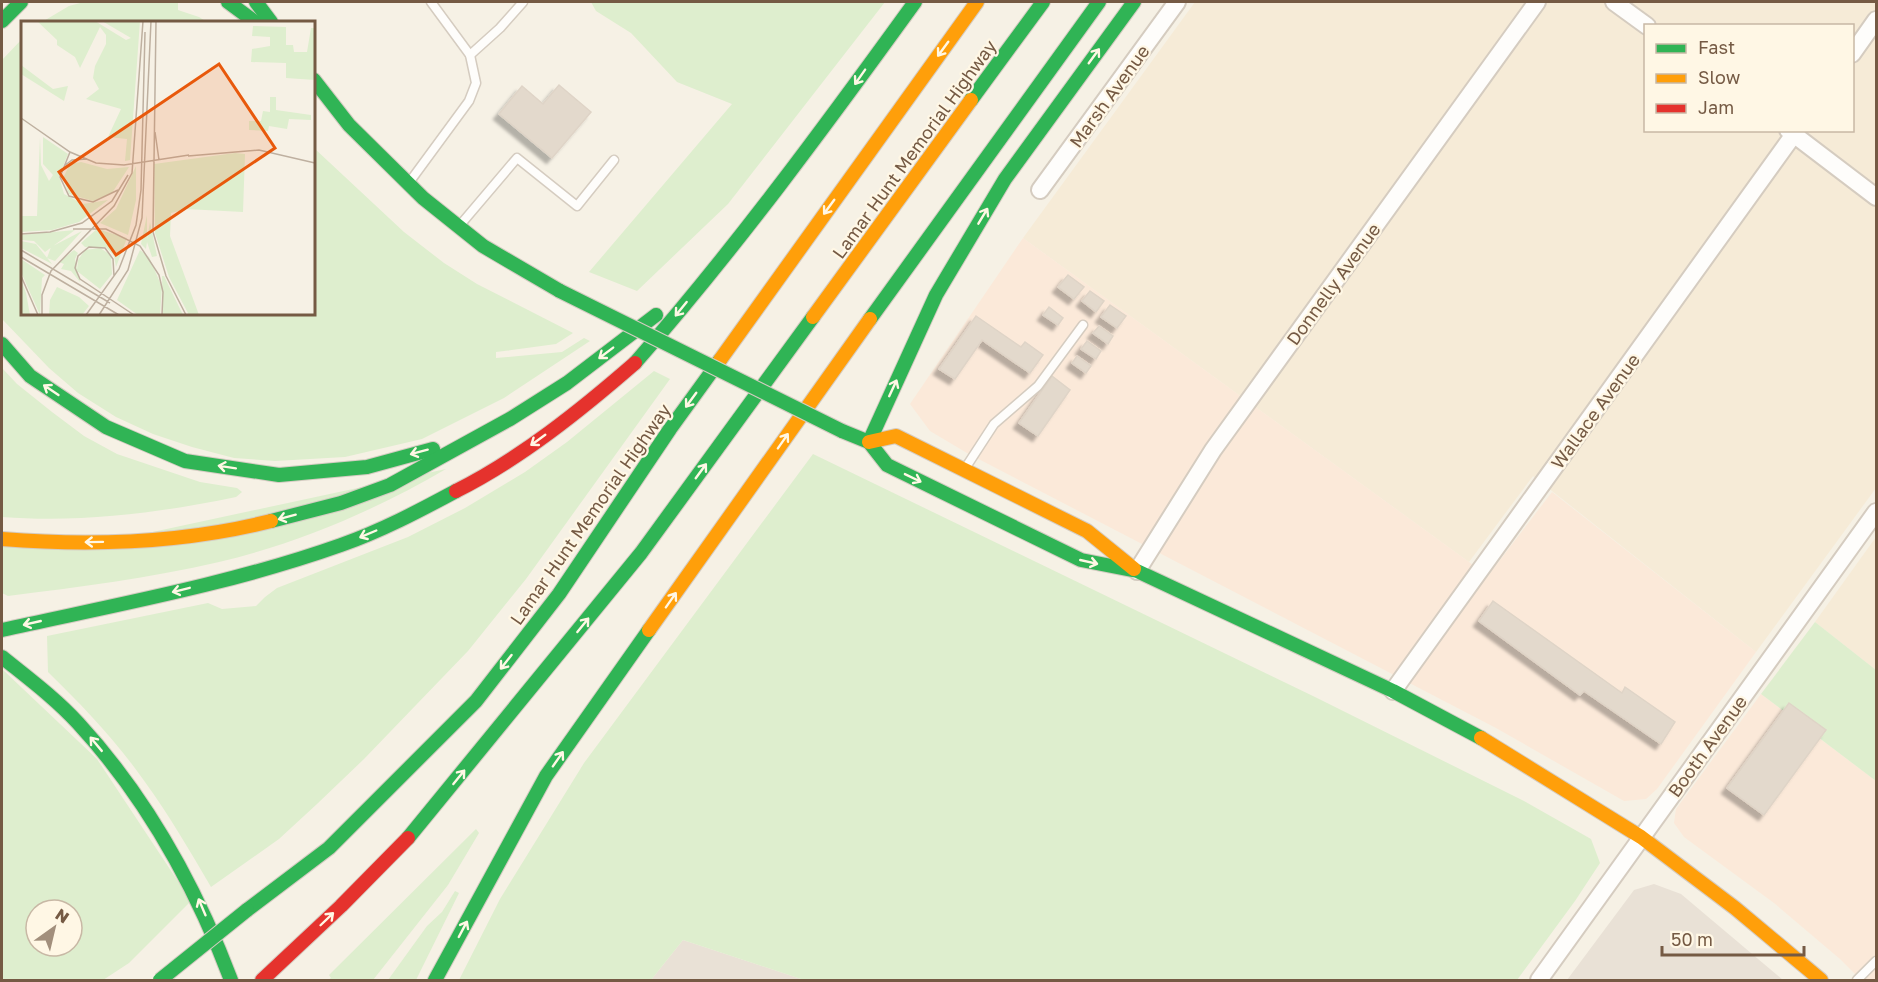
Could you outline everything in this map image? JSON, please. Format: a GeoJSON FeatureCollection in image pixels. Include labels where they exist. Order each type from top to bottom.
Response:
{"type":"FeatureCollection","features":[{"type":"Feature","properties":{"kind":"main road"},"geometry":{"type":"LineString","coordinates":[[2,21],[21,2]]}},
{"type":"Feature","properties":{"kind":"main road"},"geometry":{"type":"LineString","coordinates":[[228,2],[254,21]]}},
{"type":"Feature","properties":{"kind":"main road"},"geometry":{"type":"LineString","coordinates":[[256,2],[270,21]]}},
{"type":"Feature","properties":{"kind":"main road"},"geometry":{"type":"LineString","coordinates":[[2,630],[175,592],[342,545],[401,520],[465,487],[531,445],[585,405],[634,364],[677,315],[831,118],[915,2]]}},
{"type":"Feature","properties":{"kind":"main road","name":"Lamar Hunt Memorial Highway"},"geometry":{"type":"LineString","coordinates":[[160,981],[247,910],[329,848],[476,701],[559,594],[670,429],[977,2]]}},
{"type":"Feature","properties":{"kind":"main road","name":"Lamar Hunt Memorial Highway"},"geometry":{"type":"LineString","coordinates":[[262,981],[418,828],[641,554],[1044,2]]}},
{"type":"Feature","properties":{"kind":"main road"},"geometry":{"type":"LineString","coordinates":[[435,981],[546,776],[919,249],[1099,2]]}},
{"type":"Feature","properties":{"kind":"main road"},"geometry":{"type":"LineString","coordinates":[[869,442],[936,295],[1005,178],[1134,2]]}},
{"type":"Feature","properties":{"kind":"main road"},"geometry":{"type":"LineString","coordinates":[[315,81],[349,125],[408,184],[483,246],[560,291],[842,431],[869,442],[887,465],[1081,560],[1137,571]]}},
{"type":"Feature","properties":{"kind":"main road"},"geometry":{"type":"LineString","coordinates":[[2,539],[41,542],[121,542],[183,536],[262,523],[341,503],[390,485],[510,419],[567,383],[662,310],[770,198]]}},
{"type":"Feature","properties":{"kind":"main road"},"geometry":{"type":"LineString","coordinates":[[2,344],[30,376],[106,427],[185,461],[279,476],[367,466],[475,437]]}},
{"type":"Feature","properties":{"kind":"main road"},"geometry":{"type":"LineString","coordinates":[[869,442],[896,436],[1087,531],[1137,571],[1394,691],[1491,743],[1641,837],[1735,908],[1814,978]]}},
{"type":"Feature","properties":{"kind":"main road"},"geometry":{"type":"LineString","coordinates":[[2,657],[72,716],[156,822],[195,890],[231,981]]}},
{"type":"Feature","properties":{"kind":"street","name":"Marsh Avenue"},"geometry":{"type":"LineString","coordinates":[[1040,190],[1177,2]]}},
{"type":"Feature","properties":{"kind":"street","name":"Donnelly Avenue"},"geometry":{"type":"LineString","coordinates":[[1137,571],[1213,450],[1537,2]]}},
{"type":"Feature","properties":{"kind":"street"},"geometry":{"type":"LineString","coordinates":[[1614,2],[1644,24]]}},
{"type":"Feature","properties":{"kind":"street"},"geometry":{"type":"LineString","coordinates":[[1854,51],[1876,20]]}},
{"type":"Feature","properties":{"kind":"street"},"geometry":{"type":"LineString","coordinates":[[1793,132],[1876,197]]}},
{"type":"Feature","properties":{"kind":"street","name":"Wallace Avenue"},"geometry":{"type":"LineString","coordinates":[[1394,691],[1793,132]]}},
{"type":"Feature","properties":{"kind":"street","name":"Booth Avenue"},"geometry":{"type":"LineString","coordinates":[[1539,981],[1876,512]]}},
{"type":"Feature","properties":{"kind":"lane"},"geometry":{"type":"LineString","coordinates":[[408,184],[469,101],[476,83],[470,55],[431,2]]}},
{"type":"Feature","properties":{"kind":"lane"},"geometry":{"type":"LineString","coordinates":[[470,55],[524,2]]}},
{"type":"Feature","properties":{"kind":"lane"},"geometry":{"type":"LineString","coordinates":[[459,227],[517,158],[577,206],[614,160]]}},
{"type":"Feature","properties":{"kind":"lane"},"geometry":{"type":"LineString","coordinates":[[964,470],[994,424],[1038,386],[1083,325]]}},
{"type":"Feature","properties":{"kind":"lane"},"geometry":{"type":"LineString","coordinates":[[1857,981],[1876,961]]}},
{"type":"Feature","properties":{"kind":"shaded area"},"geometry":{"type":"Polygon","coordinates":[[[1195,2],[1876,2],[1876,488],[1756,652],[1533,476],[1469,562],[1023,238],[1195,2]]]}},
{"type":"Feature","properties":{"kind":"shaded area"},"geometry":{"type":"Polygon","coordinates":[[[1023,238],[1487,577],[1552,492],[1756,652],[1657,789],[1646,799],[1624,801],[1496,728],[967,453],[930,431],[910,404],[1023,238]]]}},
{"type":"Feature","properties":{"kind":"shaded area"},"geometry":{"type":"Polygon","coordinates":[[[1876,537],[1876,670],[1815,622],[1876,537]]]}},
{"type":"Feature","properties":{"kind":"shaded area"},"geometry":{"type":"Polygon","coordinates":[[[1761,694],[1876,781],[1876,980],[1861,980],[1840,959],[1774,903],[1684,837],[1674,823],[1676,809],[1761,694]]]}},
{"type":"Feature","properties":{"kind":"shaded area"},"geometry":{"type":"Polygon","coordinates":[[[1654,884],[1681,894],[1783,980],[1567,980],[1634,890],[1654,884]]]}},
{"type":"Feature","properties":{"kind":"shaded area"},"geometry":{"type":"Polygon","coordinates":[[[683,940],[804,980],[651,980],[683,940]]]}},
{"type":"Feature","properties":{"kind":"green space"},"geometry":{"type":"Polygon","coordinates":[[[84,2],[178,2],[178,10],[205,21],[44,21],[69,6],[84,2]]]}},
{"type":"Feature","properties":{"kind":"green space"},"geometry":{"type":"Polygon","coordinates":[[[591,2],[885,2],[728,204],[637,291],[589,272],[732,104],[677,82],[631,33],[596,11],[591,2]]]}},
{"type":"Feature","properties":{"kind":"green space"},"geometry":{"type":"Polygon","coordinates":[[[21,40],[21,315],[315,315],[315,149],[404,232],[444,263],[477,284],[573,333],[556,344],[496,352],[496,358],[562,352],[584,338],[590,341],[504,398],[422,439],[345,457],[275,461],[234,458],[153,434],[116,417],[78,393],[49,368],[2,319],[2,60],[21,40]]]}},
{"type":"Feature","properties":{"kind":"green space"},"geometry":{"type":"Polygon","coordinates":[[[2,368],[17,384],[84,436],[117,454],[200,482],[237,488],[242,492],[236,497],[149,512],[61,519],[2,517],[2,368]]]}},
{"type":"Feature","properties":{"kind":"green space"},"geometry":{"type":"Polygon","coordinates":[[[654,371],[670,379],[526,579],[468,651],[364,759],[279,839],[211,887],[171,820],[134,767],[99,725],[48,672],[47,636],[208,603],[222,609],[256,606],[277,588],[408,537],[465,508],[525,472],[567,442],[654,371]]]}},
{"type":"Feature","properties":{"kind":"green space"},"geometry":{"type":"Polygon","coordinates":[[[813,454],[1524,801],[1591,839],[1600,863],[1517,980],[804,980],[683,940],[651,980],[459,980],[500,899],[584,763],[813,454]]]}},
{"type":"Feature","properties":{"kind":"green space"},"geometry":{"type":"Polygon","coordinates":[[[446,469],[365,511],[278,546],[167,573],[8,596],[2,593],[2,543],[83,547],[446,469]]]}},
{"type":"Feature","properties":{"kind":"green space"},"geometry":{"type":"Polygon","coordinates":[[[1815,622],[1876,670],[1876,781],[1761,694],[1815,622]]]}},
{"type":"Feature","properties":{"kind":"green space"},"geometry":{"type":"Polygon","coordinates":[[[2,669],[97,759],[191,901],[129,963],[103,980],[2,980],[2,669]]]}},
{"type":"Feature","properties":{"kind":"green space"},"geometry":{"type":"Polygon","coordinates":[[[476,829],[479,833],[448,885],[373,980],[328,980],[331,978],[329,975],[476,829]]]}},
{"type":"Feature","properties":{"kind":"green space"},"geometry":{"type":"Polygon","coordinates":[[[455,891],[459,893],[416,980],[388,980],[427,926],[442,912],[455,891]]]}},
{"type":"Feature","properties":{"kind":"building"},"geometry":{"type":"Polygon","coordinates":[[[559,85],[591,112],[552,158],[499,114],[522,86],[543,104],[559,85]]]}},
{"type":"Feature","properties":{"kind":"building"},"geometry":{"type":"Polygon","coordinates":[[[1068,275],[1084,287],[1074,299],[1058,287],[1068,275]]]}},
{"type":"Feature","properties":{"kind":"building"},"geometry":{"type":"Polygon","coordinates":[[[1090,291],[1104,301],[1096,312],[1082,301],[1090,291]]]}},
{"type":"Feature","properties":{"kind":"building"},"geometry":{"type":"Polygon","coordinates":[[[1110,305],[1126,316],[1117,328],[1101,317],[1110,305]]]}},
{"type":"Feature","properties":{"kind":"building"},"geometry":{"type":"Polygon","coordinates":[[[1049,307],[1063,318],[1058,325],[1043,315],[1049,307]]]}},
{"type":"Feature","properties":{"kind":"building"},"geometry":{"type":"Polygon","coordinates":[[[976,316],[1021,347],[1025,342],[1043,355],[1030,373],[982,340],[955,379],[939,369],[976,316]]]}},
{"type":"Feature","properties":{"kind":"building"},"geometry":{"type":"Polygon","coordinates":[[[1099,326],[1113,336],[1108,344],[1093,333],[1099,326]]]}},
{"type":"Feature","properties":{"kind":"building"},"geometry":{"type":"Polygon","coordinates":[[[1087,341],[1101,351],[1096,359],[1081,349],[1087,341]]]}},
{"type":"Feature","properties":{"kind":"building"},"geometry":{"type":"Polygon","coordinates":[[[1077,356],[1091,366],[1086,373],[1072,363],[1077,356]]]}},
{"type":"Feature","properties":{"kind":"building"},"geometry":{"type":"Polygon","coordinates":[[[1052,376],[1070,390],[1038,436],[1019,423],[1052,376]]]}},
{"type":"Feature","properties":{"kind":"building"},"geometry":{"type":"Polygon","coordinates":[[[1493,601],[1622,693],[1625,687],[1675,722],[1661,744],[1584,691],[1580,695],[1479,621],[1493,601]]]}},
{"type":"Feature","properties":{"kind":"building"},"geometry":{"type":"Polygon","coordinates":[[[1789,703],[1826,730],[1764,815],[1727,788],[1789,703]]]}},
{"type":"Feature","properties":{"kind":"traffic: fast"},"geometry":{"type":"LineString","coordinates":[[2,21],[21,2]]}},
{"type":"Feature","properties":{"kind":"traffic: fast"},"geometry":{"type":"LineString","coordinates":[[228,2],[254,21]]}},
{"type":"Feature","properties":{"kind":"traffic: fast"},"geometry":{"type":"LineString","coordinates":[[256,2],[270,21]]}},
{"type":"Feature","properties":{"kind":"traffic: fast"},"geometry":{"type":"LineString","coordinates":[[635,363],[744,231],[915,2]]}},
{"type":"Feature","properties":{"kind":"traffic: fast"},"geometry":{"type":"LineString","coordinates":[[971,100],[1043,2]]}},
{"type":"Feature","properties":{"kind":"traffic: fast"},"geometry":{"type":"LineString","coordinates":[[870,319],[1099,2]]}},
{"type":"Feature","properties":{"kind":"traffic: fast"},"geometry":{"type":"LineString","coordinates":[[869,442],[936,295],[1005,179],[1134,2]]}},
{"type":"Feature","properties":{"kind":"traffic: fast"},"geometry":{"type":"LineString","coordinates":[[315,81],[349,125],[423,198],[483,246],[560,291]]}},
{"type":"Feature","properties":{"kind":"traffic: fast"},"geometry":{"type":"LineString","coordinates":[[560,291],[842,431]]}},
{"type":"Feature","properties":{"kind":"traffic: fast"},"geometry":{"type":"LineString","coordinates":[[271,521],[341,503],[390,485],[510,419],[567,383],[656,315]]}},
{"type":"Feature","properties":{"kind":"traffic: fast"},"geometry":{"type":"LineString","coordinates":[[408,838],[641,553],[813,317]]}},
{"type":"Feature","properties":{"kind":"traffic: fast"},"geometry":{"type":"LineString","coordinates":[[2,344],[30,376],[106,427],[185,461],[279,475],[367,467],[433,449]]}},
{"type":"Feature","properties":{"kind":"traffic: fast"},"geometry":{"type":"LineString","coordinates":[[247,910],[329,848],[476,701],[559,594],[670,429],[720,360]]}},
{"type":"Feature","properties":{"kind":"traffic: fast"},"geometry":{"type":"LineString","coordinates":[[842,431],[869,442],[887,465],[1081,560],[1137,571],[1393,691],[1481,738]]}},
{"type":"Feature","properties":{"kind":"traffic: fast"},"geometry":{"type":"LineString","coordinates":[[2,630],[173,593],[299,559],[371,533],[456,491]]}},
{"type":"Feature","properties":{"kind":"traffic: fast"},"geometry":{"type":"LineString","coordinates":[[435,980],[546,776],[649,630]]}},
{"type":"Feature","properties":{"kind":"traffic: fast"},"geometry":{"type":"LineString","coordinates":[[2,657],[69,714],[126,781],[167,844],[185,877],[202,910],[231,980]]}},
{"type":"Feature","properties":{"kind":"traffic: fast"},"geometry":{"type":"LineString","coordinates":[[160,980],[247,910]]}},
{"type":"Feature","properties":{"kind":"traffic: slow"},"geometry":{"type":"LineString","coordinates":[[720,360],[977,2]]}},
{"type":"Feature","properties":{"kind":"traffic: slow"},"geometry":{"type":"LineString","coordinates":[[813,317],[971,100]]}},
{"type":"Feature","properties":{"kind":"traffic: slow"},"geometry":{"type":"LineString","coordinates":[[649,630],[870,319]]}},
{"type":"Feature","properties":{"kind":"traffic: slow"},"geometry":{"type":"LineString","coordinates":[[869,442],[896,436],[1087,531],[1134,569]]}},
{"type":"Feature","properties":{"kind":"traffic: slow"},"geometry":{"type":"LineString","coordinates":[[2,539],[69,542],[137,541],[205,534],[271,521]]}},
{"type":"Feature","properties":{"kind":"traffic: slow"},"geometry":{"type":"LineString","coordinates":[[1481,738],[1641,837],[1735,908],[1821,980]]}},
{"type":"Feature","properties":{"kind":"traffic: jam"},"geometry":{"type":"LineString","coordinates":[[456,491],[527,449],[635,363]]}},
{"type":"Feature","properties":{"kind":"traffic: jam"},"geometry":{"type":"LineString","coordinates":[[262,980],[341,906],[408,838]]}}]}
